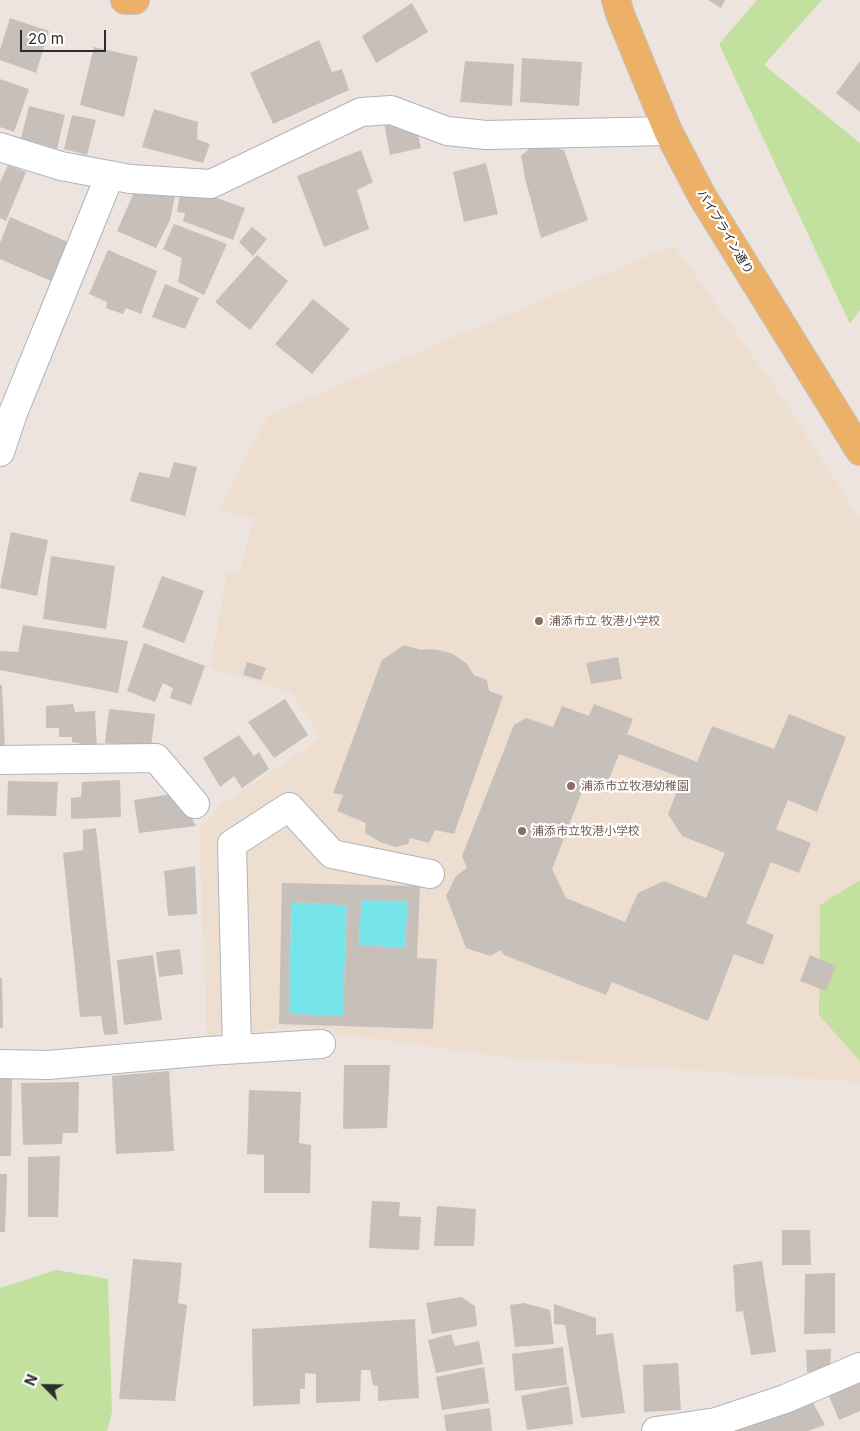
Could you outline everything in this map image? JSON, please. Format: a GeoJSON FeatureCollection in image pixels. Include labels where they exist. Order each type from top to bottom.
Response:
{"type":"FeatureCollection","features":[{"type":"Feature","properties":{"kind":"main road"},"geometry":{"type":"LineString","coordinates":[[125,0],[135,0]]}},
{"type":"Feature","properties":{"kind":"main road","name":"パイプライン通り"},"geometry":{"type":"LineString","coordinates":[[616,0],[668,131],[702,196],[860,451]]}},
{"type":"Feature","properties":{"kind":"street"},"geometry":{"type":"LineString","coordinates":[[0,147],[61,166],[130,179],[211,184],[361,112],[391,110],[447,131],[486,135],[668,131]]}},
{"type":"Feature","properties":{"kind":"street"},"geometry":{"type":"LineString","coordinates":[[0,452],[7,412],[110,175]]}},
{"type":"Feature","properties":{"kind":"street"},"geometry":{"type":"LineString","coordinates":[[0,760],[156,758],[195,804]]}},
{"type":"Feature","properties":{"kind":"street"},"geometry":{"type":"LineString","coordinates":[[237,1050],[232,844],[289,807],[332,854],[430,874]]}},
{"type":"Feature","properties":{"kind":"street"},"geometry":{"type":"LineString","coordinates":[[0,1064],[48,1065],[321,1044]]}},
{"type":"Feature","properties":{"kind":"street"},"geometry":{"type":"LineString","coordinates":[[656,1431],[716,1422],[785,1399],[860,1367]]}},
{"type":"Feature","properties":{"kind":"shaded area","name":"浦添市立 牧港小学校"},"geometry":{"type":"Polygon","coordinates":[[[674,245],[781,396],[860,519],[860,1082],[513,1058],[293,1028],[207,1037],[199,830],[218,807],[321,738],[291,692],[210,668],[227,573],[239,575],[254,518],[219,510],[268,415],[674,245]]]}},
{"type":"Feature","properties":{"kind":"green space"},"geometry":{"type":"Polygon","coordinates":[[[757,0],[822,0],[764,65],[860,143],[860,310],[850,324],[719,44],[757,0]]]}},
{"type":"Feature","properties":{"kind":"green space"},"geometry":{"type":"Polygon","coordinates":[[[860,880],[860,1061],[819,1015],[820,905],[860,880]]]}},
{"type":"Feature","properties":{"kind":"green space"},"geometry":{"type":"Polygon","coordinates":[[[56,1270],[108,1279],[112,1412],[107,1431],[0,1431],[0,1288],[56,1270]]]}},
{"type":"Feature","properties":{"kind":"water"},"geometry":{"type":"Polygon","coordinates":[[[361,900],[408,901],[405,948],[359,945],[361,900]]]}},
{"type":"Feature","properties":{"kind":"water"},"geometry":{"type":"Polygon","coordinates":[[[291,902],[347,905],[343,1016],[289,1014],[291,902]]]}},
{"type":"Feature","properties":{"kind":"building"},"geometry":{"type":"Polygon","coordinates":[[[708,0],[725,0],[721,8],[708,0]]]}},
{"type":"Feature","properties":{"kind":"building"},"geometry":{"type":"Polygon","coordinates":[[[412,3],[428,32],[376,63],[362,36],[412,3]]]}},
{"type":"Feature","properties":{"kind":"building"},"geometry":{"type":"Polygon","coordinates":[[[10,18],[49,31],[36,73],[0,60],[0,50],[10,18]]]}},
{"type":"Feature","properties":{"kind":"building"},"geometry":{"type":"Polygon","coordinates":[[[319,40],[332,72],[342,69],[349,90],[273,124],[250,73],[319,40]]]}},
{"type":"Feature","properties":{"kind":"building"},"geometry":{"type":"Polygon","coordinates":[[[94,47],[138,57],[124,117],[80,105],[94,47]]]}},
{"type":"Feature","properties":{"kind":"building"},"geometry":{"type":"Polygon","coordinates":[[[522,58],[582,62],[579,106],[520,102],[522,58]]]}},
{"type":"Feature","properties":{"kind":"building"},"geometry":{"type":"Polygon","coordinates":[[[465,61],[514,64],[512,106],[460,102],[465,61]]]}},
{"type":"Feature","properties":{"kind":"building"},"geometry":{"type":"Polygon","coordinates":[[[860,61],[860,112],[836,93],[860,61]]]}},
{"type":"Feature","properties":{"kind":"building"},"geometry":{"type":"Polygon","coordinates":[[[0,79],[29,89],[14,132],[0,127],[0,79]]]}},
{"type":"Feature","properties":{"kind":"building"},"geometry":{"type":"Polygon","coordinates":[[[29,106],[65,115],[57,149],[21,138],[29,106]]]}},
{"type":"Feature","properties":{"kind":"building"},"geometry":{"type":"Polygon","coordinates":[[[154,109],[198,122],[197,139],[210,144],[203,163],[142,147],[154,109]]]}},
{"type":"Feature","properties":{"kind":"building"},"geometry":{"type":"Polygon","coordinates":[[[72,115],[96,120],[87,155],[64,149],[72,115]]]}},
{"type":"Feature","properties":{"kind":"building"},"geometry":{"type":"Polygon","coordinates":[[[384,123],[416,126],[421,148],[390,155],[384,123]]]}},
{"type":"Feature","properties":{"kind":"building"},"geometry":{"type":"Polygon","coordinates":[[[535,144],[564,150],[588,220],[541,238],[521,156],[535,144]]]}},
{"type":"Feature","properties":{"kind":"building"},"geometry":{"type":"Polygon","coordinates":[[[361,150],[373,182],[357,190],[369,229],[324,247],[297,176],[361,150]]]}},
{"type":"Feature","properties":{"kind":"building"},"geometry":{"type":"Polygon","coordinates":[[[486,163],[498,214],[464,222],[453,172],[486,163]]]}},
{"type":"Feature","properties":{"kind":"building"},"geometry":{"type":"Polygon","coordinates":[[[8,165],[26,172],[6,221],[0,218],[0,182],[8,165]]]}},
{"type":"Feature","properties":{"kind":"building"},"geometry":{"type":"Polygon","coordinates":[[[181,189],[197,191],[245,208],[233,240],[183,221],[185,213],[177,212],[181,189]]]}},
{"type":"Feature","properties":{"kind":"building"},"geometry":{"type":"Polygon","coordinates":[[[135,190],[176,192],[170,220],[156,248],[117,231],[135,190]]]}},
{"type":"Feature","properties":{"kind":"building"},"geometry":{"type":"Polygon","coordinates":[[[10,217],[68,242],[51,281],[0,259],[0,243],[10,217]]]}},
{"type":"Feature","properties":{"kind":"building"},"geometry":{"type":"Polygon","coordinates":[[[174,224],[227,244],[204,295],[178,282],[182,258],[163,249],[174,224]]]}},
{"type":"Feature","properties":{"kind":"building"},"geometry":{"type":"Polygon","coordinates":[[[252,227],[267,239],[253,256],[239,242],[252,227]]]}},
{"type":"Feature","properties":{"kind":"building"},"geometry":{"type":"Polygon","coordinates":[[[108,250],[157,271],[141,314],[126,308],[123,314],[106,308],[107,302],[89,294],[108,250]]]}},
{"type":"Feature","properties":{"kind":"building"},"geometry":{"type":"Polygon","coordinates":[[[257,255],[288,281],[250,330],[215,302],[257,255]]]}},
{"type":"Feature","properties":{"kind":"building"},"geometry":{"type":"Polygon","coordinates":[[[165,284],[199,298],[185,329],[152,317],[165,284]]]}},
{"type":"Feature","properties":{"kind":"building"},"geometry":{"type":"Polygon","coordinates":[[[313,299],[350,329],[312,374],[275,344],[313,299]]]}},
{"type":"Feature","properties":{"kind":"building"},"geometry":{"type":"Polygon","coordinates":[[[174,462],[197,467],[185,516],[130,501],[139,472],[169,478],[174,462]]]}},
{"type":"Feature","properties":{"kind":"building"},"geometry":{"type":"Polygon","coordinates":[[[11,532],[48,540],[37,596],[0,588],[11,532]]]}},
{"type":"Feature","properties":{"kind":"building"},"geometry":{"type":"Polygon","coordinates":[[[51,556],[115,566],[106,629],[43,619],[51,556]]]}},
{"type":"Feature","properties":{"kind":"building"},"geometry":{"type":"Polygon","coordinates":[[[162,576],[204,591],[184,643],[142,627],[162,576]]]}},
{"type":"Feature","properties":{"kind":"building"},"geometry":{"type":"Polygon","coordinates":[[[23,625],[128,641],[118,693],[0,670],[0,651],[18,652],[23,625]]]}},
{"type":"Feature","properties":{"kind":"building"},"geometry":{"type":"Polygon","coordinates":[[[144,643],[205,666],[191,705],[170,698],[173,688],[163,683],[155,702],[127,691],[144,643]]]}},
{"type":"Feature","properties":{"kind":"building"},"geometry":{"type":"Polygon","coordinates":[[[404,645],[421,650],[439,650],[453,654],[466,663],[474,675],[487,680],[489,691],[503,696],[454,834],[435,830],[429,843],[410,838],[408,844],[396,847],[380,842],[365,833],[366,823],[337,811],[343,795],[333,793],[382,660],[404,645]]]}},
{"type":"Feature","properties":{"kind":"building"},"geometry":{"type":"Polygon","coordinates":[[[618,657],[622,679],[591,684],[586,663],[618,657]]]}},
{"type":"Feature","properties":{"kind":"building"},"geometry":{"type":"Polygon","coordinates":[[[247,662],[266,668],[261,680],[243,675],[247,662]]]}},
{"type":"Feature","properties":{"kind":"building"},"geometry":{"type":"Polygon","coordinates":[[[0,685],[2,685],[5,749],[0,749],[0,685]]]}},
{"type":"Feature","properties":{"kind":"building"},"geometry":{"type":"Polygon","coordinates":[[[285,699],[308,735],[274,758],[248,722],[285,699]]]}},
{"type":"Feature","properties":{"kind":"building"},"geometry":{"type":"Polygon","coordinates":[[[73,704],[75,712],[95,711],[97,749],[80,748],[79,743],[72,742],[72,737],[59,737],[59,728],[46,728],[46,706],[73,704]]]}},
{"type":"Feature","properties":{"kind":"building"},"geometry":{"type":"Polygon","coordinates":[[[594,704],[633,719],[627,734],[697,762],[712,726],[774,749],[789,714],[846,737],[817,812],[788,800],[776,829],[811,843],[799,873],[771,862],[746,923],[774,935],[763,965],[734,954],[708,1021],[612,982],[606,995],[504,955],[501,950],[490,956],[466,948],[446,896],[456,876],[467,868],[462,856],[514,725],[526,718],[553,727],[562,706],[589,716],[594,704]],[[619,754],[607,784],[588,776],[552,869],[566,898],[625,922],[638,893],[664,881],[706,898],[725,853],[682,836],[668,814],[682,778],[619,754]]]}},
{"type":"Feature","properties":{"kind":"building"},"geometry":{"type":"Polygon","coordinates":[[[109,709],[155,714],[151,747],[105,743],[109,709]]]}},
{"type":"Feature","properties":{"kind":"building"},"geometry":{"type":"Polygon","coordinates":[[[239,735],[254,756],[259,752],[269,769],[242,788],[234,776],[220,787],[203,758],[239,735]]]}},
{"type":"Feature","properties":{"kind":"building"},"geometry":{"type":"Polygon","coordinates":[[[120,780],[121,817],[71,819],[71,798],[81,797],[82,782],[120,780]]]}},
{"type":"Feature","properties":{"kind":"building"},"geometry":{"type":"Polygon","coordinates":[[[8,781],[58,782],[56,816],[7,815],[8,781]]]}},
{"type":"Feature","properties":{"kind":"building"},"geometry":{"type":"Polygon","coordinates":[[[179,793],[196,826],[139,833],[134,800],[179,793]]]}},
{"type":"Feature","properties":{"kind":"building"},"geometry":{"type":"Polygon","coordinates":[[[96,828],[118,1034],[104,1035],[101,1016],[80,1017],[63,853],[83,850],[83,830],[96,828]]]}},
{"type":"Feature","properties":{"kind":"building"},"geometry":{"type":"Polygon","coordinates":[[[195,866],[197,914],[168,916],[164,871],[195,866]]]}},
{"type":"Feature","properties":{"kind":"building"},"geometry":{"type":"Polygon","coordinates":[[[282,883],[420,886],[417,958],[437,959],[433,1029],[279,1024],[282,883]],[[361,900],[359,945],[405,948],[408,901],[361,900]],[[291,902],[289,1014],[343,1016],[347,905],[291,902]]]}},
{"type":"Feature","properties":{"kind":"building"},"geometry":{"type":"Polygon","coordinates":[[[180,949],[183,974],[159,977],[156,952],[180,949]]]}},
{"type":"Feature","properties":{"kind":"building"},"geometry":{"type":"Polygon","coordinates":[[[153,955],[162,1020],[124,1025],[117,960],[153,955]]]}},
{"type":"Feature","properties":{"kind":"building"},"geometry":{"type":"Polygon","coordinates":[[[810,955],[836,966],[826,991],[800,981],[810,955]]]}},
{"type":"Feature","properties":{"kind":"building"},"geometry":{"type":"Polygon","coordinates":[[[0,978],[2,978],[3,1028],[0,1028],[0,978]]]}},
{"type":"Feature","properties":{"kind":"building"},"geometry":{"type":"Polygon","coordinates":[[[344,1065],[390,1065],[387,1128],[343,1129],[344,1065]]]}},
{"type":"Feature","properties":{"kind":"building"},"geometry":{"type":"Polygon","coordinates":[[[169,1071],[174,1151],[116,1154],[112,1076],[169,1071]]]}},
{"type":"Feature","properties":{"kind":"building"},"geometry":{"type":"Polygon","coordinates":[[[12,1078],[11,1156],[0,1156],[0,1079],[12,1078]]]}},
{"type":"Feature","properties":{"kind":"building"},"geometry":{"type":"Polygon","coordinates":[[[79,1082],[78,1133],[63,1133],[62,1144],[23,1145],[21,1083],[79,1082]]]}},
{"type":"Feature","properties":{"kind":"building"},"geometry":{"type":"Polygon","coordinates":[[[249,1090],[301,1092],[299,1143],[311,1145],[310,1193],[264,1193],[264,1155],[247,1154],[249,1090]]]}},
{"type":"Feature","properties":{"kind":"building"},"geometry":{"type":"Polygon","coordinates":[[[60,1156],[58,1217],[28,1217],[28,1157],[60,1156]]]}},
{"type":"Feature","properties":{"kind":"building"},"geometry":{"type":"Polygon","coordinates":[[[0,1174],[7,1174],[5,1232],[0,1232],[0,1174]]]}},
{"type":"Feature","properties":{"kind":"building"},"geometry":{"type":"Polygon","coordinates":[[[372,1201],[400,1202],[399,1216],[421,1217],[419,1250],[369,1248],[372,1201]]]}},
{"type":"Feature","properties":{"kind":"building"},"geometry":{"type":"Polygon","coordinates":[[[437,1206],[476,1209],[474,1246],[434,1246],[437,1206]]]}},
{"type":"Feature","properties":{"kind":"building"},"geometry":{"type":"Polygon","coordinates":[[[782,1230],[810,1230],[811,1265],[782,1265],[782,1230]]]}},
{"type":"Feature","properties":{"kind":"building"},"geometry":{"type":"Polygon","coordinates":[[[133,1259],[182,1263],[178,1303],[187,1305],[175,1401],[119,1399],[133,1259]]]}},
{"type":"Feature","properties":{"kind":"building"},"geometry":{"type":"Polygon","coordinates":[[[762,1261],[776,1352],[751,1355],[743,1311],[736,1312],[733,1265],[762,1261]]]}},
{"type":"Feature","properties":{"kind":"building"},"geometry":{"type":"Polygon","coordinates":[[[835,1273],[835,1333],[804,1334],[805,1274],[835,1273]]]}},
{"type":"Feature","properties":{"kind":"building"},"geometry":{"type":"Polygon","coordinates":[[[461,1297],[475,1306],[477,1326],[432,1334],[426,1303],[461,1297]]]}},
{"type":"Feature","properties":{"kind":"building"},"geometry":{"type":"Polygon","coordinates":[[[524,1303],[550,1310],[554,1344],[515,1347],[510,1305],[524,1303]]]}},
{"type":"Feature","properties":{"kind":"building"},"geometry":{"type":"Polygon","coordinates":[[[554,1304],[596,1318],[596,1335],[613,1333],[625,1413],[581,1418],[565,1325],[554,1324],[554,1304]]]}},
{"type":"Feature","properties":{"kind":"building"},"geometry":{"type":"Polygon","coordinates":[[[415,1319],[419,1398],[378,1401],[378,1386],[373,1385],[370,1370],[361,1370],[360,1401],[316,1403],[316,1374],[305,1373],[305,1389],[300,1389],[300,1404],[253,1406],[252,1329],[415,1319]]]}},
{"type":"Feature","properties":{"kind":"building"},"geometry":{"type":"Polygon","coordinates":[[[451,1334],[455,1346],[479,1341],[483,1364],[436,1373],[428,1340],[451,1334]]]}},
{"type":"Feature","properties":{"kind":"building"},"geometry":{"type":"Polygon","coordinates":[[[563,1347],[567,1385],[515,1391],[512,1354],[563,1347]]]}},
{"type":"Feature","properties":{"kind":"building"},"geometry":{"type":"Polygon","coordinates":[[[831,1349],[830,1370],[807,1372],[806,1350],[831,1349]]]}},
{"type":"Feature","properties":{"kind":"building"},"geometry":{"type":"Polygon","coordinates":[[[678,1363],[681,1410],[644,1412],[643,1365],[678,1363]]]}},
{"type":"Feature","properties":{"kind":"building"},"geometry":{"type":"Polygon","coordinates":[[[484,1367],[489,1403],[442,1410],[436,1377],[484,1367]]]}},
{"type":"Feature","properties":{"kind":"building"},"geometry":{"type":"Polygon","coordinates":[[[860,1381],[860,1411],[839,1420],[828,1394],[860,1381]]]}},
{"type":"Feature","properties":{"kind":"building"},"geometry":{"type":"Polygon","coordinates":[[[569,1386],[573,1424],[527,1430],[521,1396],[569,1386]]]}},
{"type":"Feature","properties":{"kind":"building"},"geometry":{"type":"Polygon","coordinates":[[[812,1401],[825,1425],[808,1431],[714,1431],[812,1401]]]}},
{"type":"Feature","properties":{"kind":"building"},"geometry":{"type":"Polygon","coordinates":[[[490,1408],[492,1431],[446,1431],[444,1415],[490,1408]]]}},
{"type":"Feature","properties":{"kind":"place","name":"浦添市立 牧港小学校"},"geometry":{"type":"Point","coordinates":[539,621]}},
{"type":"Feature","properties":{"kind":"place","name":"浦添市立牧港幼稚園"},"geometry":{"type":"Point","coordinates":[571,786]}},
{"type":"Feature","properties":{"kind":"place","name":"浦添市立牧港小学校"},"geometry":{"type":"Point","coordinates":[522,831]}}]}
